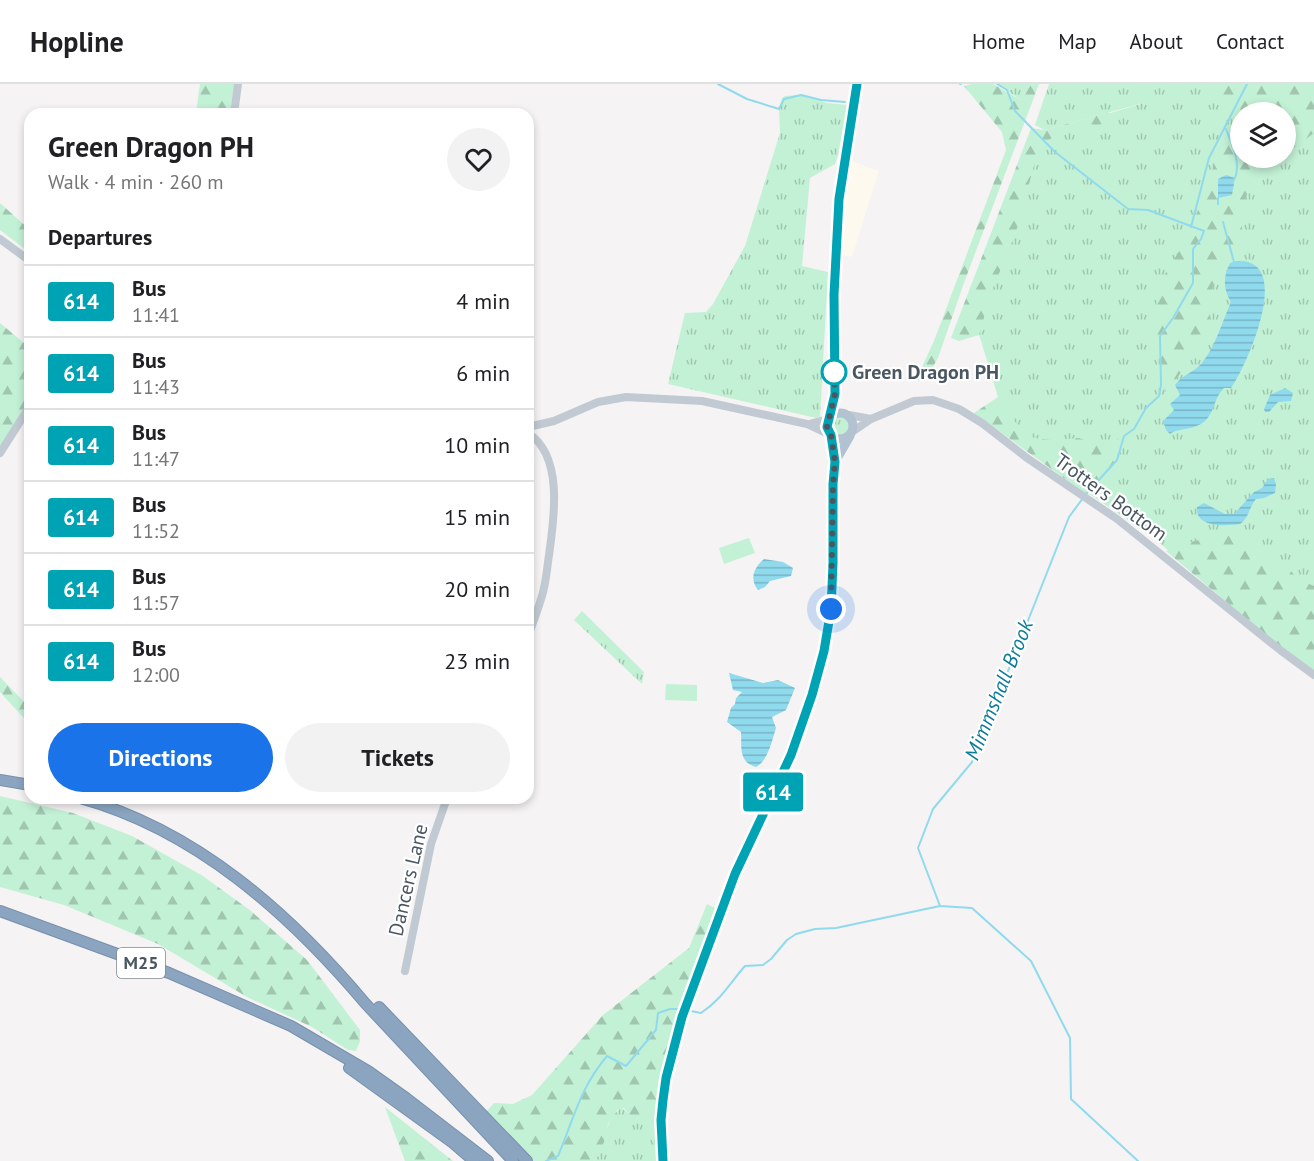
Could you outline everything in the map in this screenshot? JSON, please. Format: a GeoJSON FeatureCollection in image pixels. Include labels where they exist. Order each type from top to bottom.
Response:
{"type":"FeatureCollection","features":[{"type":"Feature","properties":{"kind":"highway"},"geometry":{"type":"LineString","coordinates":[[0,780],[24,784]]}},
{"type":"Feature","properties":{"kind":"highway"},"geometry":{"type":"LineString","coordinates":[[97,804],[162,830],[221,867],[268,903],[342,976],[513,1161]]}},
{"type":"Feature","properties":{"kind":"highway","name":"M25"},"geometry":{"type":"LineString","coordinates":[[0,911],[169,973],[291,1026],[368,1071],[488,1161]]}},
{"type":"Feature","properties":{"kind":"highway"},"geometry":{"type":"LineString","coordinates":[[342,976],[370,999],[527,1161]]}},
{"type":"Feature","properties":{"kind":"highway","name":"M25"},"geometry":{"type":"LineString","coordinates":[[279,1022],[288,1031],[390,1096],[474,1161]]}},
{"type":"Feature","properties":{"kind":"main road"},"geometry":{"type":"LineString","coordinates":[[663,1161],[661,1120],[663,1100],[668,1068],[682,1017],[735,874],[791,755],[819,674],[831,609],[835,462],[827,427],[835,394],[834,295],[839,199],[857,84]]}},
{"type":"Feature","properties":{"kind":"main road"},"geometry":{"type":"LineString","coordinates":[[835,394],[853,421],[852,433],[835,462]]}},
{"type":"Feature","properties":{"kind":"main road"},"geometry":{"type":"LineString","coordinates":[[829,418],[840,412],[848,415]]}},
{"type":"Feature","properties":{"kind":"main road"},"geometry":{"type":"LineString","coordinates":[[830,435],[841,439],[852,433]]}},
{"type":"Feature","properties":{"kind":"street"},"geometry":{"type":"LineString","coordinates":[[235,108],[238,84]]}},
{"type":"Feature","properties":{"kind":"street"},"geometry":{"type":"LineString","coordinates":[[0,239],[24,257]]}},
{"type":"Feature","properties":{"kind":"street"},"geometry":{"type":"LineString","coordinates":[[534,426],[570,415],[598,402],[627,397],[702,401],[807,424],[830,435]]}},
{"type":"Feature","properties":{"kind":"street","name":"Trotters Bottom"},"geometry":{"type":"LineString","coordinates":[[852,433],[871,419],[914,401],[927,400],[946,404],[982,423],[1027,458],[1085,496],[1145,540],[1314,675]]}},
{"type":"Feature","properties":{"kind":"street"},"geometry":{"type":"LineString","coordinates":[[0,453],[24,415]]}},
{"type":"Feature","properties":{"kind":"street"},"geometry":{"type":"LineString","coordinates":[[848,415],[871,419]]}},
{"type":"Feature","properties":{"kind":"street"},"geometry":{"type":"LineString","coordinates":[[807,424],[829,418]]}},
{"type":"Feature","properties":{"kind":"street"},"geometry":{"type":"LineString","coordinates":[[534,619],[543,594],[553,524],[554,488],[546,456],[539,441],[540,424]]}},
{"type":"Feature","properties":{"kind":"street"},"geometry":{"type":"LineString","coordinates":[[534,437],[539,441]]}},
{"type":"Feature","properties":{"kind":"street","name":"Dancers Lane"},"geometry":{"type":"LineString","coordinates":[[405,971],[426,862],[445,804]]}},
{"type":"Feature","properties":{"kind":"shaded area"},"geometry":{"type":"Polygon","coordinates":[[[851,161],[879,171],[852,257],[841,255],[842,212],[851,161]]]}},
{"type":"Feature","properties":{"kind":"green space"},"geometry":{"type":"Polygon","coordinates":[[[200,84],[234,84],[231,108],[197,108],[200,84]]]}},
{"type":"Feature","properties":{"kind":"green space"},"geometry":{"type":"Polygon","coordinates":[[[993,84],[1021,100],[1028,84],[1039,84],[938,358],[925,381],[916,380],[934,341],[1006,150],[1002,132],[964,86],[993,84]]]}},
{"type":"Feature","properties":{"kind":"green space"},"geometry":{"type":"Polygon","coordinates":[[[997,84],[1028,84],[1021,100],[997,84]]]}},
{"type":"Feature","properties":{"kind":"green space"},"geometry":{"type":"Polygon","coordinates":[[[1049,84],[1201,84],[1200,86],[1314,84],[1314,671],[1151,536],[1091,495],[1004,417],[978,331],[1034,136],[1150,101],[1045,130],[1035,125],[1049,84]]]}},
{"type":"Feature","properties":{"kind":"green space"},"geometry":{"type":"Polygon","coordinates":[[[1201,84],[1314,84],[1314,133],[1296,146],[1296,102],[1230,102],[1230,117],[1200,86],[1201,84]]]}},
{"type":"Feature","properties":{"kind":"green space"},"geometry":{"type":"Polygon","coordinates":[[[801,95],[827,103],[847,105],[835,164],[810,178],[802,266],[828,272],[820,417],[816,418],[668,384],[685,313],[706,312],[713,304],[745,246],[780,133],[779,109],[782,98],[801,95]]]}},
{"type":"Feature","properties":{"kind":"green space"},"geometry":{"type":"Polygon","coordinates":[[[1109,112],[1111,122],[1056,135],[1039,147],[1016,232],[991,293],[979,335],[959,341],[951,338],[1031,128],[1045,130],[1109,112]]]}},
{"type":"Feature","properties":{"kind":"green space"},"geometry":{"type":"Polygon","coordinates":[[[1230,130],[1230,168],[1267,168],[1251,181],[1240,217],[1246,250],[1215,264],[1208,335],[1165,392],[1157,343],[1152,330],[1160,282],[1189,235],[1222,143],[1230,130]]]}},
{"type":"Feature","properties":{"kind":"green space"},"geometry":{"type":"Polygon","coordinates":[[[0,203],[24,225],[24,248],[0,230],[0,203]]]}},
{"type":"Feature","properties":{"kind":"green space"},"geometry":{"type":"Polygon","coordinates":[[[0,323],[24,343],[24,411],[0,446],[0,323]]]}},
{"type":"Feature","properties":{"kind":"green space"},"geometry":{"type":"Polygon","coordinates":[[[998,397],[1020,429],[1034,438],[1051,440],[1079,438],[1097,445],[1123,438],[1117,460],[1086,494],[974,413],[998,397]]]}},
{"type":"Feature","properties":{"kind":"green space"},"geometry":{"type":"Polygon","coordinates":[[[836,416],[844,416],[850,422],[850,430],[844,436],[836,436],[830,430],[830,422],[836,416]]]}},
{"type":"Feature","properties":{"kind":"green space"},"geometry":{"type":"Polygon","coordinates":[[[1226,533],[1248,540],[1259,552],[1292,572],[1297,579],[1314,586],[1314,671],[1288,654],[1166,551],[1226,533]]]}},
{"type":"Feature","properties":{"kind":"green space"},"geometry":{"type":"Polygon","coordinates":[[[749,538],[755,553],[724,564],[719,548],[749,538]]]}},
{"type":"Feature","properties":{"kind":"green space"},"geometry":{"type":"Polygon","coordinates":[[[582,611],[644,672],[642,684],[574,620],[582,611]]]}},
{"type":"Feature","properties":{"kind":"green space"},"geometry":{"type":"Polygon","coordinates":[[[0,677],[24,702],[24,718],[0,692],[0,677]]]}},
{"type":"Feature","properties":{"kind":"green space"},"geometry":{"type":"Polygon","coordinates":[[[666,684],[697,685],[697,701],[665,700],[666,684]]]}},
{"type":"Feature","properties":{"kind":"green space"},"geometry":{"type":"Polygon","coordinates":[[[0,796],[24,802],[24,804],[34,804],[73,813],[132,836],[203,876],[251,911],[307,960],[360,1030],[360,1041],[356,1051],[348,1050],[312,1027],[247,997],[158,944],[64,905],[0,887],[0,796]]]}},
{"type":"Feature","properties":{"kind":"green space"},"geometry":{"type":"Polygon","coordinates":[[[707,904],[715,908],[665,1061],[657,1113],[645,1125],[636,1123],[624,1108],[617,1110],[608,1124],[599,1155],[594,1161],[533,1161],[485,1113],[494,1103],[513,1104],[532,1095],[603,1015],[689,948],[707,904]]]}},
{"type":"Feature","properties":{"kind":"green space"},"geometry":{"type":"Polygon","coordinates":[[[385,1107],[453,1161],[405,1161],[385,1107]]]}},
{"type":"Feature","properties":{"kind":"green space"},"geometry":{"type":"Polygon","coordinates":[[[622,1108],[630,1115],[650,1120],[657,1113],[657,1161],[594,1161],[612,1117],[622,1108]]]}},
{"type":"Feature","properties":{"kind":"water"},"geometry":{"type":"Polygon","coordinates":[[[1226,175],[1235,178],[1232,195],[1218,198],[1218,179],[1226,175]]]}},
{"type":"Feature","properties":{"kind":"water"},"geometry":{"type":"Polygon","coordinates":[[[1237,261],[1254,265],[1263,276],[1265,294],[1262,315],[1247,358],[1231,388],[1224,388],[1205,421],[1170,434],[1163,421],[1174,410],[1170,404],[1180,395],[1175,385],[1201,364],[1214,343],[1231,302],[1225,288],[1226,273],[1230,263],[1237,261]]]}},
{"type":"Feature","properties":{"kind":"water"},"geometry":{"type":"Polygon","coordinates":[[[1285,388],[1293,393],[1291,401],[1278,402],[1269,412],[1265,412],[1264,409],[1270,395],[1285,388]]]}},
{"type":"Feature","properties":{"kind":"water"},"geometry":{"type":"Polygon","coordinates":[[[1274,478],[1275,493],[1256,499],[1240,524],[1212,524],[1201,519],[1198,514],[1197,507],[1204,503],[1225,514],[1234,514],[1254,492],[1262,488],[1268,479],[1274,478]]]}},
{"type":"Feature","properties":{"kind":"water"},"geometry":{"type":"Polygon","coordinates":[[[764,559],[783,562],[793,568],[791,576],[770,581],[758,590],[753,577],[764,559]]]}},
{"type":"Feature","properties":{"kind":"water"},"geometry":{"type":"Polygon","coordinates":[[[729,673],[763,683],[778,680],[795,688],[786,710],[772,717],[776,728],[771,744],[764,760],[756,767],[750,765],[744,757],[741,748],[741,732],[727,722],[736,698],[742,692],[733,690],[729,673]]]}},
{"type":"Feature","properties":{"kind":"waterway"},"geometry":{"type":"LineString","coordinates":[[718,84],[747,99],[779,109],[784,99],[801,95],[845,102]]}},
{"type":"Feature","properties":{"kind":"waterway","name":"Mimmshall Brook"},"geometry":{"type":"LineString","coordinates":[[686,1010],[701,1013],[720,997],[745,966],[763,965],[796,934],[940,906],[918,848],[933,809],[972,762],[1069,517],[1086,494],[1117,460],[1124,436],[1134,429],[1146,408],[1159,396],[1161,385],[1160,336],[1193,283],[1193,249],[1204,231],[1148,210],[1128,209],[1055,152],[1015,111],[1007,90],[997,84]]}},
{"type":"Feature","properties":{"kind":"waterway"},"geometry":{"type":"LineString","coordinates":[[1191,227],[1209,158],[1247,84]]}},
{"type":"Feature","properties":{"kind":"waterway"},"geometry":{"type":"LineString","coordinates":[[1226,129],[1236,160],[1235,178]]}},
{"type":"Feature","properties":{"kind":"waterway"},"geometry":{"type":"LineString","coordinates":[[1218,198],[1218,204]]}},
{"type":"Feature","properties":{"kind":"waterway"},"geometry":{"type":"LineString","coordinates":[[1223,222],[1234,262]]}},
{"type":"Feature","properties":{"kind":"waterway"},"geometry":{"type":"LineString","coordinates":[[940,906],[972,908],[1031,961],[1070,1038],[1071,1099],[1138,1161]]}},
{"type":"Feature","properties":{"kind":"waterway","name":"Mimmshall Brook"},"geometry":{"type":"LineString","coordinates":[[546,1161],[558,1156],[578,1104],[590,1080],[607,1056],[626,1066],[656,1030],[658,1013],[670,1009],[681,1009]]}},
{"type":"Feature","properties":{"kind":"bus line","name":"614"},"geometry":{"type":"LineString","coordinates":[[663,1161],[661,1120],[663,1100],[666,1078],[682,1017],[735,874],[791,755],[806,716],[824,651],[831,609],[833,564],[833,472],[835,462],[827,423],[835,394],[834,295],[839,199],[857,84]]}},
{"type":"Feature","properties":{"kind":"place","name":"Green Dragon PH"},"geometry":{"type":"Point","coordinates":[834,372]}},
{"type":"Feature","properties":{"kind":"route"},"geometry":{"type":"LineString","coordinates":[[831,609],[835,462],[827,423],[835,394],[834,372]]}}]}
